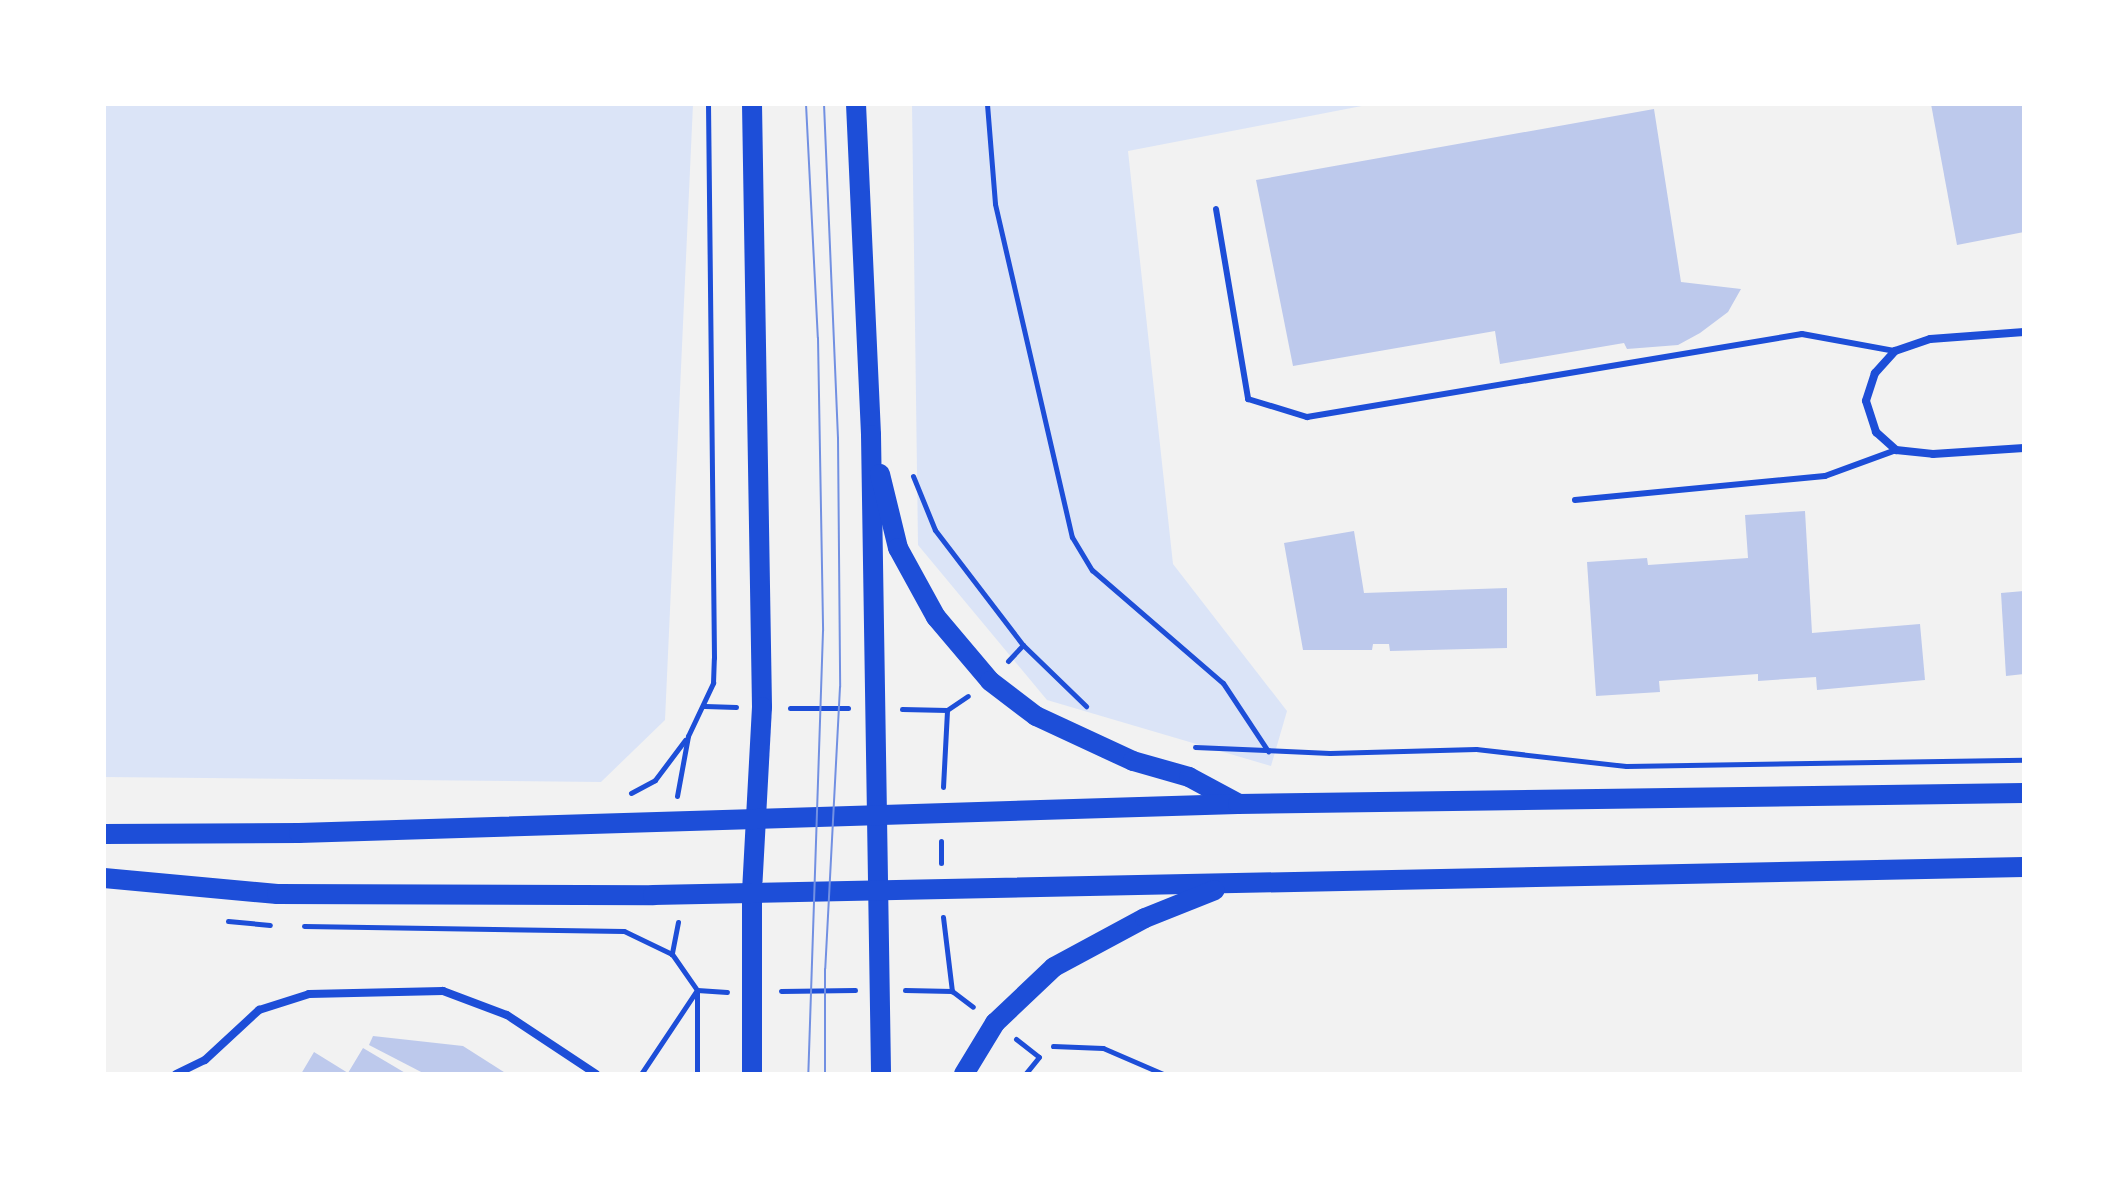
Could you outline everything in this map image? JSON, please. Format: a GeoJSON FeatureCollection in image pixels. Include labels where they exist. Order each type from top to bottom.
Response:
{"type":"FeatureCollection","features":[{"type":"Feature","properties":{"kind":"main road"},"geometry":{"type":"LineString","coordinates":[[752,104],[762,707],[752,894],[752,1074]]}},
{"type":"Feature","properties":{"kind":"main road"},"geometry":{"type":"LineString","coordinates":[[856,104],[871,435],[878,708],[881,1074]]}},
{"type":"Feature","properties":{"kind":"main road"},"geometry":{"type":"LineString","coordinates":[[871,435],[898,548],[936,617],[990,681],[1036,716],[1133,761],[1189,777],[1238,804]]}},
{"type":"Feature","properties":{"kind":"main road"},"geometry":{"type":"LineString","coordinates":[[104,834],[1238,804],[2024,793]]}},
{"type":"Feature","properties":{"kind":"main road"},"geometry":{"type":"LineString","coordinates":[[104,878],[277,894],[752,894],[1227,886],[1615,872],[2024,867]]}},
{"type":"Feature","properties":{"kind":"main road"},"geometry":{"type":"LineString","coordinates":[[964,1074],[995,1023],[1054,967],[1145,918],[1227,886]]}},
{"type":"Feature","properties":{"kind":"street"},"geometry":{"type":"LineString","coordinates":[[2024,332],[1930,339],[1895,351],[1875,373],[1866,401],[1876,432],[1896,450],[1933,454],[2024,448]]}},
{"type":"Feature","properties":{"kind":"street"},"geometry":{"type":"LineString","coordinates":[[176,1074],[205,1060],[259,1010],[309,994],[443,991],[507,1015],[596,1074]]}},
{"type":"Feature","properties":{"kind":"lane"},"geometry":{"type":"LineString","coordinates":[[1216,209],[1248,399],[1307,417],[1802,334],[1895,351]]}},
{"type":"Feature","properties":{"kind":"lane"},"geometry":{"type":"LineString","coordinates":[[1575,500],[1825,476],[1896,450]]}},
{"type":"Feature","properties":{"kind":"path"},"geometry":{"type":"LineString","coordinates":[[708,104],[714,658],[705,706],[947,710],[990,681],[1023,645]]}},
{"type":"Feature","properties":{"kind":"path"},"geometry":{"type":"LineString","coordinates":[[987,104],[995,204],[1072,537],[1092,570],[1223,683],[1269,751]]}},
{"type":"Feature","properties":{"kind":"path"},"geometry":{"type":"LineString","coordinates":[[909,467],[935,530],[1023,645],[1099,713]]}},
{"type":"Feature","properties":{"kind":"path"},"geometry":{"type":"LineString","coordinates":[[947,710],[940,892],[952,991]]}},
{"type":"Feature","properties":{"kind":"path"},"geometry":{"type":"LineString","coordinates":[[628,795],[655,780],[688,736]]}},
{"type":"Feature","properties":{"kind":"path"},"geometry":{"type":"LineString","coordinates":[[1192,747],[1269,751],[1476,749],[1626,766],[2024,760]]}},
{"type":"Feature","properties":{"kind":"path"},"geometry":{"type":"LineString","coordinates":[[212,919],[274,925]]}},
{"type":"Feature","properties":{"kind":"path"},"geometry":{"type":"LineString","coordinates":[[289,926],[624,931],[672,954]]}},
{"type":"Feature","properties":{"kind":"path"},"geometry":{"type":"LineString","coordinates":[[697,990],[697,1074]]}},
{"type":"Feature","properties":{"kind":"path"},"geometry":{"type":"LineString","coordinates":[[1053,1046],[1103,1048],[1163,1074]]}},
{"type":"Feature","properties":{"kind":"path"},"geometry":{"type":"LineString","coordinates":[[1025,1074],[1039,1057]]}},
{"type":"Feature","properties":{"kind":"shaded area"},"geometry":{"type":"Polygon","coordinates":[[[104,104],[693,104],[665,720],[601,782],[104,777],[104,104]]]}},
{"type":"Feature","properties":{"kind":"shaded area"},"geometry":{"type":"Polygon","coordinates":[[[912,104],[1372,104],[1128,151],[1173,564],[1287,711],[1271,766],[1047,700],[918,545],[912,104]]]}},
{"type":"Feature","properties":{"kind":"building"},"geometry":{"type":"Polygon","coordinates":[[[1931,104],[2024,104],[2024,232],[1957,245],[1931,104]]]}},
{"type":"Feature","properties":{"kind":"building"},"geometry":{"type":"Polygon","coordinates":[[[1654,109],[1681,282],[1741,289],[1728,312],[1700,333],[1678,345],[1627,349],[1624,343],[1500,364],[1495,331],[1293,366],[1256,180],[1654,109]]]}},
{"type":"Feature","properties":{"kind":"building"},"geometry":{"type":"Polygon","coordinates":[[[1805,511],[1812,633],[1920,624],[1925,680],[1817,690],[1816,677],[1758,681],[1758,674],[1659,681],[1660,692],[1596,696],[1587,562],[1647,558],[1648,565],[1748,558],[1745,515],[1805,511]]]}},
{"type":"Feature","properties":{"kind":"building"},"geometry":{"type":"Polygon","coordinates":[[[1354,531],[1364,593],[1507,588],[1507,648],[1390,651],[1389,644],[1373,644],[1372,650],[1303,650],[1284,543],[1354,531]]]}},
{"type":"Feature","properties":{"kind":"building"},"geometry":{"type":"Polygon","coordinates":[[[2024,591],[2024,674],[2006,676],[2001,593],[2024,591]]]}},
{"type":"Feature","properties":{"kind":"building"},"geometry":{"type":"Polygon","coordinates":[[[373,1036],[463,1046],[507,1074],[425,1074],[369,1045],[373,1036]]]}},
{"type":"Feature","properties":{"kind":"building"},"geometry":{"type":"Polygon","coordinates":[[[363,1048],[407,1074],[301,1074],[314,1052],[348,1073],[363,1048]]]}},
{"type":"Feature","properties":{"kind":"tram line"},"geometry":{"type":"LineString","coordinates":[[806,104],[818,338],[823,631],[808,1074]]}},
{"type":"Feature","properties":{"kind":"tram line"},"geometry":{"type":"LineString","coordinates":[[824,104],[838,438],[840,687],[825,969],[825,1074]]}}]}
